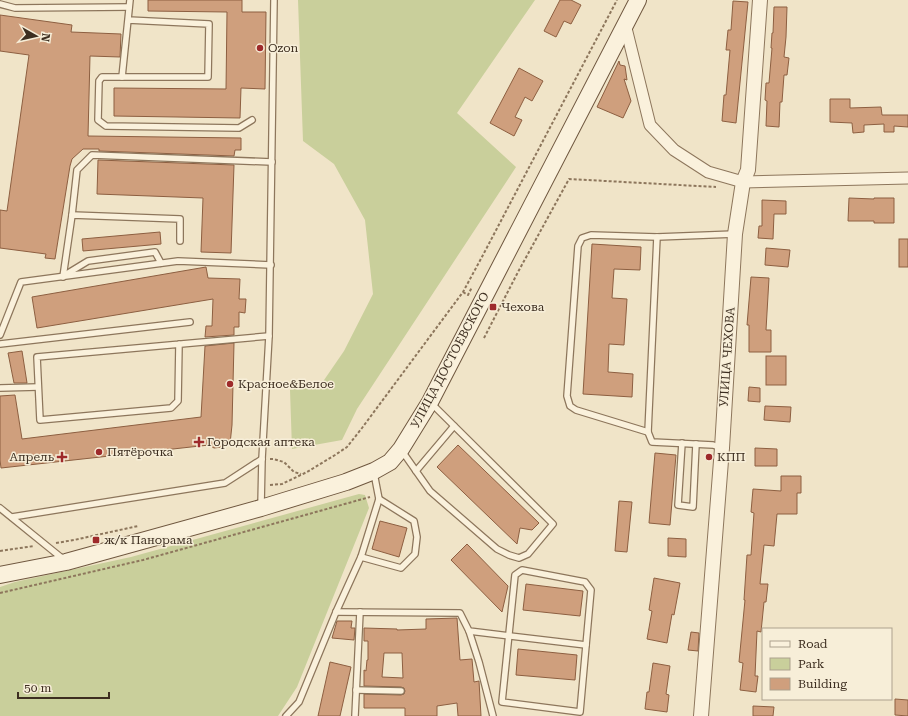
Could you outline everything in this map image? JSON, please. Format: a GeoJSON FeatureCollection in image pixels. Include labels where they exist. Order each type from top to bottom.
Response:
{"type":"FeatureCollection","features":[{"type":"Feature","properties":{"kind":"main road","name":"УЛИЦА ДОСТОЕВСКОГО"},"geometry":{"type":"LineString","coordinates":[[0,575],[66,562],[261,508],[346,482],[374,471],[390,462],[401,450],[430,402],[638,0]]}},
{"type":"Feature","properties":{"kind":"street","name":"УЛИЦА ЧЕХОВА"},"geometry":{"type":"LineString","coordinates":[[701,716],[722,448],[735,234],[743,182],[748,170],[760,0]]}},
{"type":"Feature","properties":{"kind":"street"},"geometry":{"type":"LineString","coordinates":[[625,24],[650,125],[674,150],[708,172],[743,182],[908,178]]}},
{"type":"Feature","properties":{"kind":"lane"},"geometry":{"type":"LineString","coordinates":[[122,77],[130,0]]}},
{"type":"Feature","properties":{"kind":"lane"},"geometry":{"type":"LineString","coordinates":[[261,508],[262,459],[270,336],[274,0]]}},
{"type":"Feature","properties":{"kind":"lane"},"geometry":{"type":"LineString","coordinates":[[0,4],[14,8],[129,7]]}},
{"type":"Feature","properties":{"kind":"lane"},"geometry":{"type":"LineString","coordinates":[[128,20],[209,24],[208,77],[102,77],[99,81],[98,120],[106,126],[239,128],[252,120]]}},
{"type":"Feature","properties":{"kind":"lane"},"geometry":{"type":"LineString","coordinates":[[63,277],[78,170],[92,155],[272,162]]}},
{"type":"Feature","properties":{"kind":"lane"},"geometry":{"type":"LineString","coordinates":[[72,215],[180,219],[180,241]]}},
{"type":"Feature","properties":{"kind":"lane"},"geometry":{"type":"LineString","coordinates":[[648,432],[576,410],[570,406],[567,396],[578,246],[582,238],[591,235],[657,237],[735,234]]}},
{"type":"Feature","properties":{"kind":"lane"},"geometry":{"type":"LineString","coordinates":[[657,237],[648,432],[652,442],[713,445],[722,448]]}},
{"type":"Feature","properties":{"kind":"lane"},"geometry":{"type":"LineString","coordinates":[[63,277],[88,261],[155,252],[161,263]]}},
{"type":"Feature","properties":{"kind":"lane"},"geometry":{"type":"LineString","coordinates":[[0,335],[21,282],[178,260],[270,265]]}},
{"type":"Feature","properties":{"kind":"lane"},"geometry":{"type":"LineString","coordinates":[[0,344],[190,322]]}},
{"type":"Feature","properties":{"kind":"lane"},"geometry":{"type":"LineString","coordinates":[[179,344],[178,401],[171,408],[40,420],[37,357],[179,344],[270,336]]}},
{"type":"Feature","properties":{"kind":"lane"},"geometry":{"type":"LineString","coordinates":[[0,388],[38,386]]}},
{"type":"Feature","properties":{"kind":"lane"},"geometry":{"type":"LineString","coordinates":[[401,450],[430,491],[497,549],[509,555],[519,558],[528,554],[553,524],[430,402]]}},
{"type":"Feature","properties":{"kind":"lane"},"geometry":{"type":"LineString","coordinates":[[416,471],[454,426]]}},
{"type":"Feature","properties":{"kind":"lane"},"geometry":{"type":"LineString","coordinates":[[682,444],[678,505],[693,506],[696,444]]}},
{"type":"Feature","properties":{"kind":"lane"},"geometry":{"type":"LineString","coordinates":[[12,518],[225,484],[262,459]]}},
{"type":"Feature","properties":{"kind":"lane"},"geometry":{"type":"LineString","coordinates":[[286,716],[299,702],[336,612],[361,557],[378,497],[374,471]]}},
{"type":"Feature","properties":{"kind":"lane"},"geometry":{"type":"LineString","coordinates":[[361,557],[401,568],[415,554],[417,537],[414,521],[378,497]]}},
{"type":"Feature","properties":{"kind":"lane"},"geometry":{"type":"LineString","coordinates":[[0,508],[66,562]]}},
{"type":"Feature","properties":{"kind":"lane"},"geometry":{"type":"LineString","coordinates":[[522,570],[585,582],[591,590],[586,645],[580,714],[502,702],[515,575],[522,570]]}},
{"type":"Feature","properties":{"kind":"lane"},"geometry":{"type":"LineString","coordinates":[[336,612],[460,613],[469,631],[479,662],[493,716]]}},
{"type":"Feature","properties":{"kind":"lane"},"geometry":{"type":"LineString","coordinates":[[355,716],[360,612]]}},
{"type":"Feature","properties":{"kind":"lane"},"geometry":{"type":"LineString","coordinates":[[469,631],[586,645]]}},
{"type":"Feature","properties":{"kind":"lane"},"geometry":{"type":"LineString","coordinates":[[356,690],[401,691]]}},
{"type":"Feature","properties":{"kind":"path"},"geometry":{"type":"LineString","coordinates":[[261,486],[282,484],[303,474],[347,447],[463,292],[484,255],[617,0]]}},
{"type":"Feature","properties":{"kind":"path"},"geometry":{"type":"LineString","coordinates":[[484,338],[569,179],[718,187]]}},
{"type":"Feature","properties":{"kind":"path"},"geometry":{"type":"LineString","coordinates":[[463,292],[468,295],[475,283]]}},
{"type":"Feature","properties":{"kind":"path"},"geometry":{"type":"LineString","coordinates":[[262,459],[273,459],[284,462],[294,472],[303,474]]}},
{"type":"Feature","properties":{"kind":"path"},"geometry":{"type":"LineString","coordinates":[[0,593],[143,560],[366,498],[378,497]]}},
{"type":"Feature","properties":{"kind":"path"},"geometry":{"type":"LineString","coordinates":[[0,551],[74,540],[143,525]]}},
{"type":"Feature","properties":{"kind":"green space"},"geometry":{"type":"Polygon","coordinates":[[[298,0],[535,0],[457,113],[516,167],[357,409],[342,440],[292,449],[290,390],[322,383],[344,351],[373,294],[365,220],[334,164],[303,141],[298,0]]]}},
{"type":"Feature","properties":{"kind":"green space"},"geometry":{"type":"Polygon","coordinates":[[[359,494],[365,495],[369,508],[297,687],[278,716],[0,716],[0,587],[15,582],[131,557],[359,494]]]}},
{"type":"Feature","properties":{"kind":"building"},"geometry":{"type":"Polygon","coordinates":[[[148,0],[242,0],[242,12],[266,12],[265,89],[241,88],[240,118],[114,116],[114,88],[226,89],[227,12],[148,11],[148,0]]]}},
{"type":"Feature","properties":{"kind":"building"},"geometry":{"type":"Polygon","coordinates":[[[560,0],[571,0],[581,5],[571,24],[564,21],[556,37],[544,31],[560,0]]]}},
{"type":"Feature","properties":{"kind":"building"},"geometry":{"type":"Polygon","coordinates":[[[733,1],[748,2],[736,123],[722,121],[730,50],[726,50],[728,30],[731,30],[733,1]]]}},
{"type":"Feature","properties":{"kind":"building"},"geometry":{"type":"Polygon","coordinates":[[[774,7],[787,7],[784,57],[789,58],[787,75],[784,75],[782,102],[780,102],[779,127],[766,126],[766,83],[769,83],[774,7]]]}},
{"type":"Feature","properties":{"kind":"building"},"geometry":{"type":"Polygon","coordinates":[[[0,15],[72,25],[71,32],[121,34],[120,57],[90,56],[88,136],[241,138],[241,150],[235,150],[234,156],[99,151],[99,149],[83,149],[72,159],[70,166],[55,259],[45,258],[46,254],[0,248],[0,210],[7,211],[29,55],[0,51],[0,15]]]}},
{"type":"Feature","properties":{"kind":"building"},"geometry":{"type":"Polygon","coordinates":[[[619,61],[620,65],[625,66],[627,80],[624,79],[631,101],[623,118],[597,107],[619,61]]]}},
{"type":"Feature","properties":{"kind":"building"},"geometry":{"type":"Polygon","coordinates":[[[519,68],[543,81],[532,101],[525,97],[515,117],[522,120],[514,136],[490,123],[519,68]]]}},
{"type":"Feature","properties":{"kind":"building"},"geometry":{"type":"Polygon","coordinates":[[[830,99],[850,99],[850,108],[881,107],[882,115],[908,115],[908,127],[894,126],[894,132],[884,132],[884,124],[864,125],[864,132],[853,133],[852,123],[830,122],[830,99]]]}},
{"type":"Feature","properties":{"kind":"building"},"geometry":{"type":"Polygon","coordinates":[[[98,160],[234,165],[231,253],[201,252],[203,198],[97,194],[98,160]]]}},
{"type":"Feature","properties":{"kind":"building"},"geometry":{"type":"Polygon","coordinates":[[[849,198],[894,198],[894,223],[848,221],[849,198]]]}},
{"type":"Feature","properties":{"kind":"building"},"geometry":{"type":"Polygon","coordinates":[[[762,200],[786,201],[786,214],[774,214],[773,239],[758,238],[759,226],[762,226],[762,200]]]}},
{"type":"Feature","properties":{"kind":"building"},"geometry":{"type":"Polygon","coordinates":[[[160,232],[161,244],[83,251],[82,239],[160,232]]]}},
{"type":"Feature","properties":{"kind":"building"},"geometry":{"type":"Polygon","coordinates":[[[899,239],[908,239],[908,267],[899,267],[899,239]]]}},
{"type":"Feature","properties":{"kind":"building"},"geometry":{"type":"Polygon","coordinates":[[[592,244],[641,247],[640,270],[614,269],[612,298],[627,299],[624,345],[609,344],[608,372],[633,374],[632,397],[583,394],[592,244]]]}},
{"type":"Feature","properties":{"kind":"building"},"geometry":{"type":"Polygon","coordinates":[[[766,248],[790,250],[788,267],[765,265],[766,248]]]}},
{"type":"Feature","properties":{"kind":"building"},"geometry":{"type":"Polygon","coordinates":[[[206,267],[208,278],[240,279],[239,299],[246,299],[245,313],[239,312],[239,327],[234,327],[234,335],[205,337],[206,326],[212,326],[213,299],[37,328],[32,297],[206,267]]]}},
{"type":"Feature","properties":{"kind":"building"},"geometry":{"type":"Polygon","coordinates":[[[751,277],[769,278],[766,330],[771,330],[771,352],[749,352],[749,325],[747,325],[751,277]]]}},
{"type":"Feature","properties":{"kind":"building"},"geometry":{"type":"Polygon","coordinates":[[[234,343],[232,425],[230,444],[214,448],[209,445],[1,468],[0,396],[15,395],[22,439],[201,417],[205,346],[234,343]]]}},
{"type":"Feature","properties":{"kind":"building"},"geometry":{"type":"Polygon","coordinates":[[[22,351],[27,383],[14,383],[8,353],[22,351]]]}},
{"type":"Feature","properties":{"kind":"building"},"geometry":{"type":"Polygon","coordinates":[[[766,356],[786,356],[786,385],[766,385],[766,356]]]}},
{"type":"Feature","properties":{"kind":"building"},"geometry":{"type":"Polygon","coordinates":[[[749,387],[760,388],[760,402],[748,401],[749,387]]]}},
{"type":"Feature","properties":{"kind":"building"},"geometry":{"type":"Polygon","coordinates":[[[765,406],[791,407],[790,422],[764,420],[765,406]]]}},
{"type":"Feature","properties":{"kind":"building"},"geometry":{"type":"Polygon","coordinates":[[[458,445],[539,523],[532,530],[520,528],[517,544],[437,467],[458,445]]]}},
{"type":"Feature","properties":{"kind":"building"},"geometry":{"type":"Polygon","coordinates":[[[755,448],[777,449],[777,466],[755,466],[755,448]]]}},
{"type":"Feature","properties":{"kind":"building"},"geometry":{"type":"Polygon","coordinates":[[[655,453],[676,455],[670,525],[649,523],[655,453]]]}},
{"type":"Feature","properties":{"kind":"building"},"geometry":{"type":"Polygon","coordinates":[[[781,476],[801,476],[801,493],[797,493],[797,514],[777,514],[774,546],[764,545],[760,584],[768,584],[766,602],[764,602],[761,632],[757,631],[755,676],[758,676],[756,692],[740,690],[743,663],[739,662],[745,600],[747,555],[751,555],[754,513],[751,512],[753,489],[781,491],[781,476]]]}},
{"type":"Feature","properties":{"kind":"building"},"geometry":{"type":"Polygon","coordinates":[[[619,501],[632,502],[627,552],[615,551],[619,501]]]}},
{"type":"Feature","properties":{"kind":"building"},"geometry":{"type":"Polygon","coordinates":[[[380,521],[407,528],[399,557],[372,549],[380,521]]]}},
{"type":"Feature","properties":{"kind":"building"},"geometry":{"type":"Polygon","coordinates":[[[668,538],[686,539],[686,557],[668,556],[668,538]]]}},
{"type":"Feature","properties":{"kind":"building"},"geometry":{"type":"Polygon","coordinates":[[[467,544],[508,586],[502,612],[451,560],[467,544]]]}},
{"type":"Feature","properties":{"kind":"building"},"geometry":{"type":"Polygon","coordinates":[[[654,578],[680,583],[674,615],[672,614],[667,643],[647,639],[652,611],[649,610],[654,578]]]}},
{"type":"Feature","properties":{"kind":"building"},"geometry":{"type":"Polygon","coordinates":[[[526,584],[583,591],[580,616],[523,610],[526,584]]]}},
{"type":"Feature","properties":{"kind":"building"},"geometry":{"type":"Polygon","coordinates":[[[457,618],[460,660],[472,659],[474,682],[479,681],[481,716],[458,716],[457,703],[437,706],[437,716],[405,716],[405,708],[364,708],[364,694],[401,695],[404,694],[405,691],[404,688],[401,687],[364,686],[364,670],[366,671],[368,660],[368,641],[364,641],[364,628],[397,630],[426,629],[426,619],[457,618]],[[384,653],[382,677],[403,678],[402,653],[384,653]]]}},
{"type":"Feature","properties":{"kind":"building"},"geometry":{"type":"Polygon","coordinates":[[[337,621],[352,621],[351,628],[355,628],[354,640],[332,638],[337,621]]]}},
{"type":"Feature","properties":{"kind":"building"},"geometry":{"type":"Polygon","coordinates":[[[691,632],[699,633],[698,651],[688,650],[691,632]]]}},
{"type":"Feature","properties":{"kind":"building"},"geometry":{"type":"Polygon","coordinates":[[[518,649],[577,655],[575,680],[516,675],[518,649]]]}},
{"type":"Feature","properties":{"kind":"building"},"geometry":{"type":"Polygon","coordinates":[[[330,662],[351,667],[340,716],[318,716],[330,662]]]}},
{"type":"Feature","properties":{"kind":"building"},"geometry":{"type":"Polygon","coordinates":[[[653,663],[670,666],[666,694],[669,695],[667,712],[645,709],[653,663]]]}},
{"type":"Feature","properties":{"kind":"building"},"geometry":{"type":"Polygon","coordinates":[[[895,699],[908,700],[908,716],[895,715],[895,699]]]}},
{"type":"Feature","properties":{"kind":"building"},"geometry":{"type":"Polygon","coordinates":[[[753,706],[774,707],[773,716],[753,716],[753,706]]]}},
{"type":"Feature","properties":{"kind":"place","name":"Ozon"},"geometry":{"type":"Point","coordinates":[260,48]}},
{"type":"Feature","properties":{"kind":"place","name":"Чехова"},"geometry":{"type":"Point","coordinates":[493,307]}},
{"type":"Feature","properties":{"kind":"place","name":"Красное&Белое"},"geometry":{"type":"Point","coordinates":[230,384]}},
{"type":"Feature","properties":{"kind":"place","name":"Городская аптека"},"geometry":{"type":"Point","coordinates":[199,442]}},
{"type":"Feature","properties":{"kind":"place","name":"Пятёрочка"},"geometry":{"type":"Point","coordinates":[99,452]}},
{"type":"Feature","properties":{"kind":"place","name":"Апрель"},"geometry":{"type":"Point","coordinates":[62,457]}},
{"type":"Feature","properties":{"kind":"place","name":"КПП"},"geometry":{"type":"Point","coordinates":[709,457]}},
{"type":"Feature","properties":{"kind":"place","name":"ж/к Панорама"},"geometry":{"type":"Point","coordinates":[96,540]}}]}
